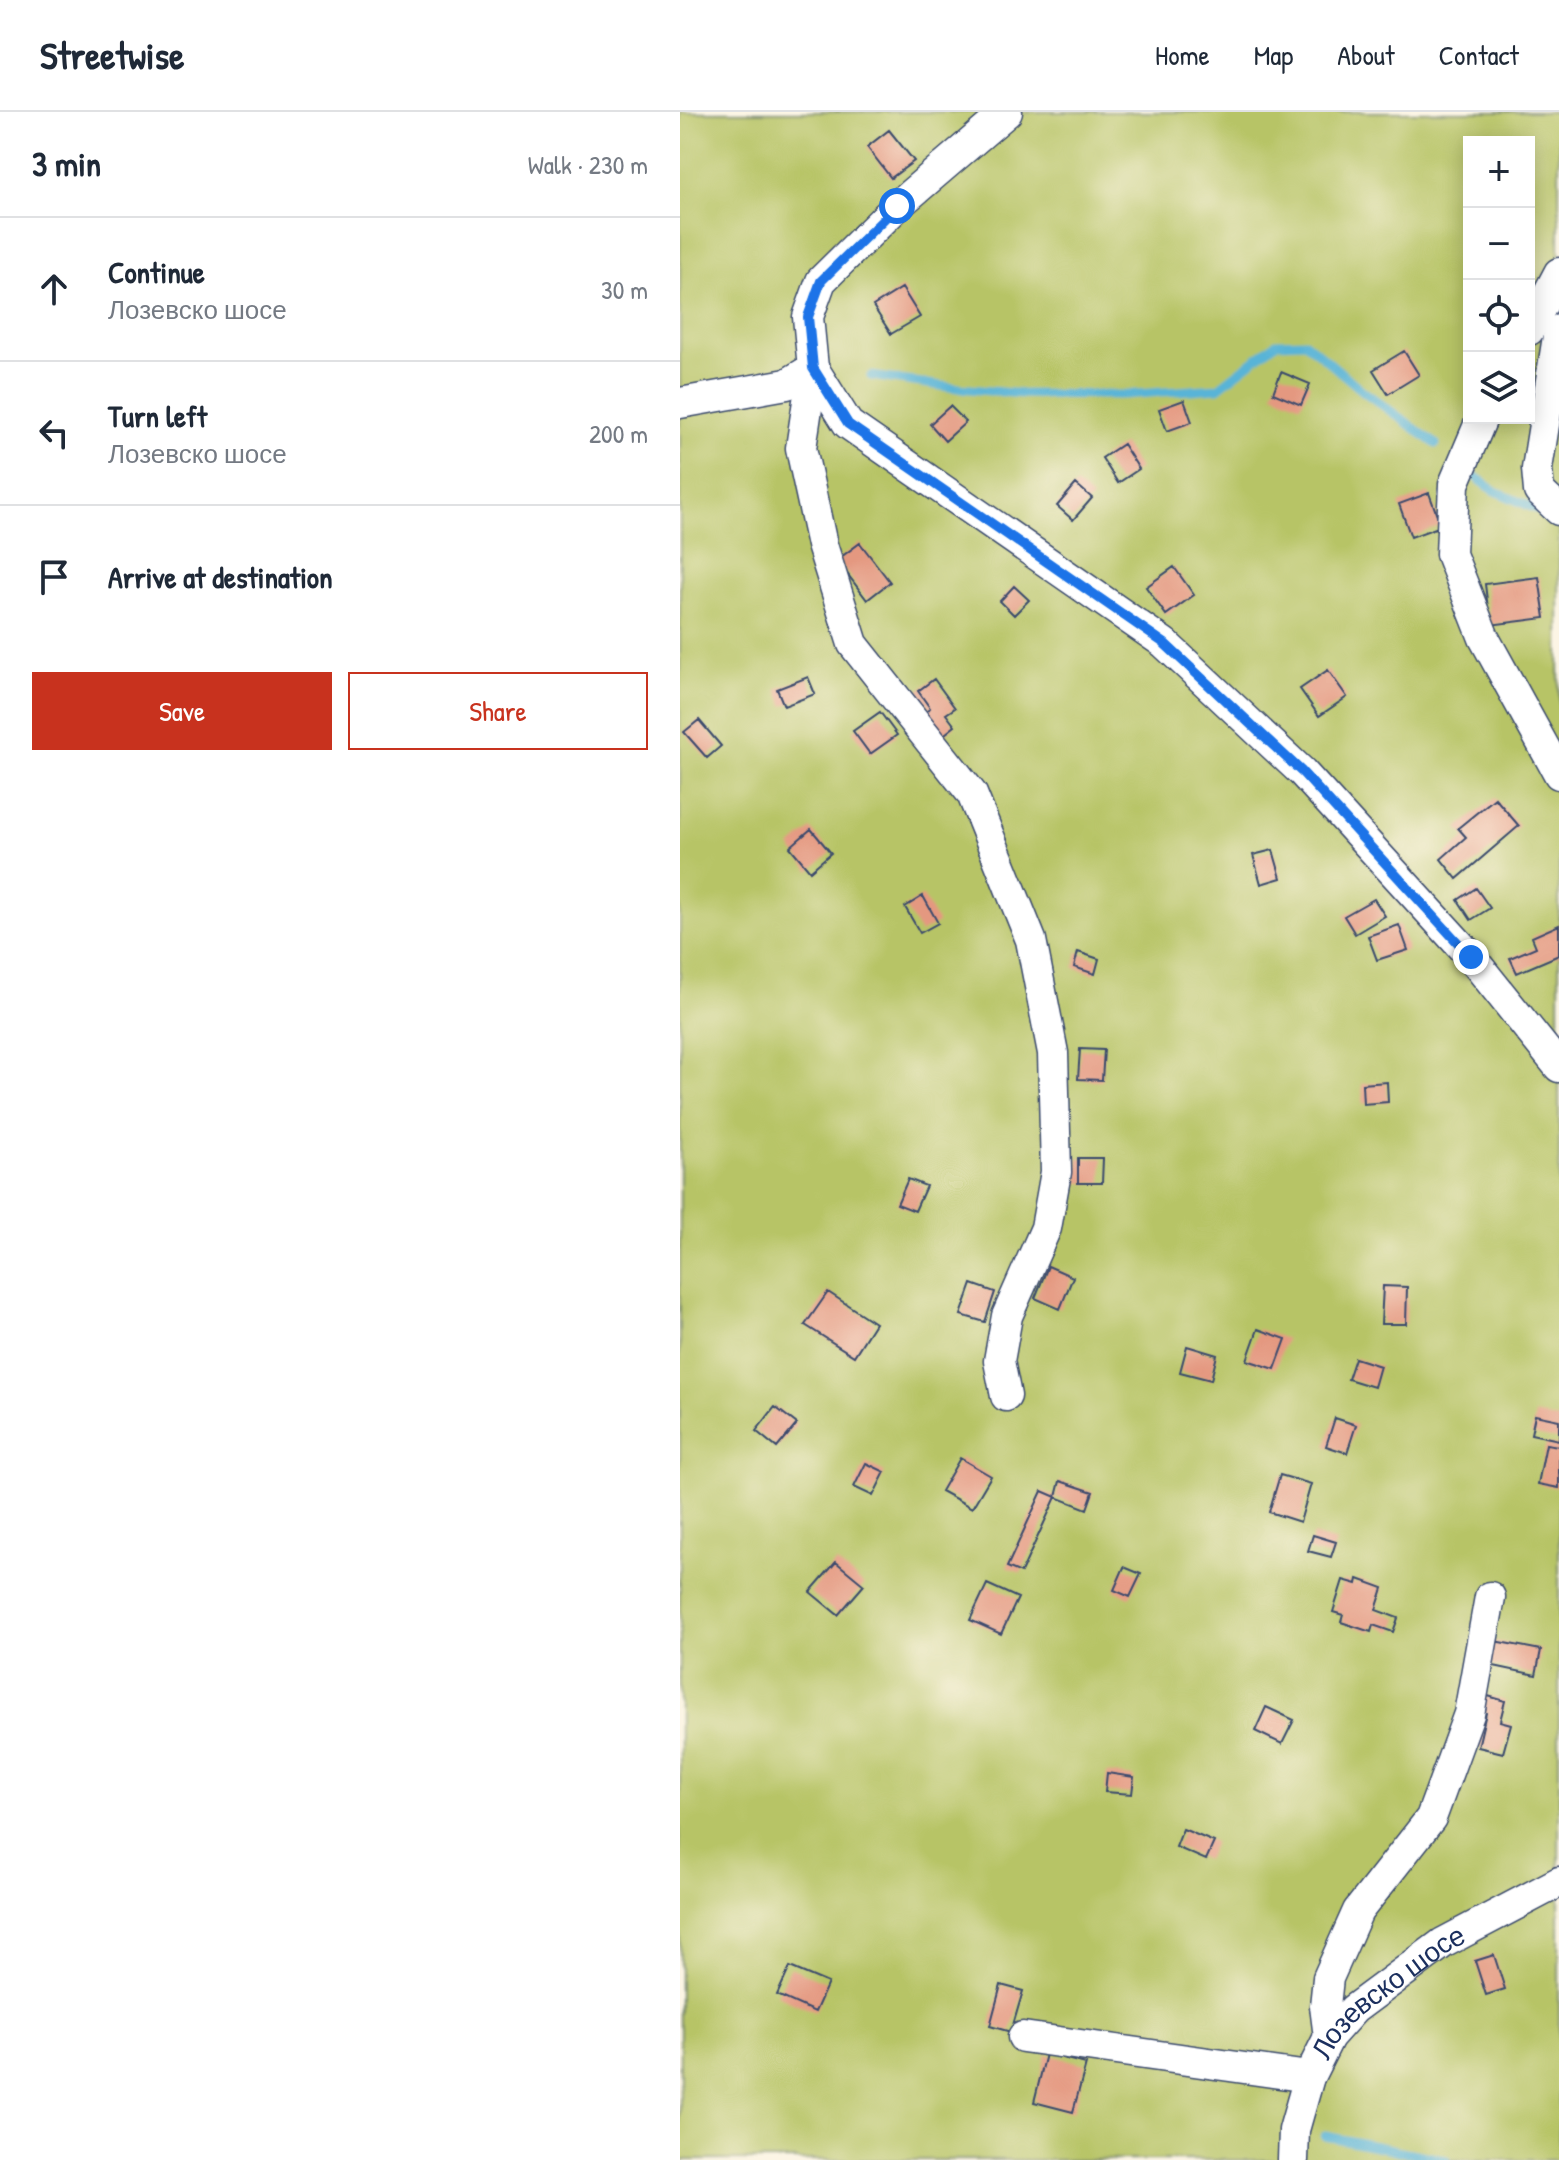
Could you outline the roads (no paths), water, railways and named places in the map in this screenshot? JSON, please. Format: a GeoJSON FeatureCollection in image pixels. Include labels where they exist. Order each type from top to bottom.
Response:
{"type":"FeatureCollection","features":[{"type":"Feature","properties":{"kind":"street"},"geometry":{"type":"LineString","coordinates":[[1006,1396],[999,1361],[1007,1316],[1046,1228],[1056,1172],[1050,1039],[1031,940],[972,794],[853,644],[822,545],[801,448],[813,368],[808,317],[821,281],[897,206],[1007,112]]}},
{"type":"Feature","properties":{"kind":"street"},"geometry":{"type":"LineString","coordinates":[[1535,319],[1559,273]]}},
{"type":"Feature","properties":{"kind":"street"},"geometry":{"type":"LineString","coordinates":[[1559,330],[1537,469],[1539,491],[1559,510]]}},
{"type":"Feature","properties":{"kind":"street"},"geometry":{"type":"LineString","coordinates":[[680,403],[787,384],[813,368]]}},
{"type":"Feature","properties":{"kind":"street"},"geometry":{"type":"LineString","coordinates":[[813,368],[848,424],[1164,643],[1302,772],[1471,957],[1559,1067]]}},
{"type":"Feature","properties":{"kind":"street"},"geometry":{"type":"LineString","coordinates":[[1479,424],[1454,484],[1451,554],[1484,638],[1559,774]]}},
{"type":"Feature","properties":{"kind":"street"},"geometry":{"type":"LineString","coordinates":[[1329,2037],[1325,2006],[1328,1978],[1358,1911],[1431,1818],[1469,1714],[1490,1597]]}},
{"type":"Feature","properties":{"kind":"street","name":"Лозевско шосе"},"geometry":{"type":"LineString","coordinates":[[1293,2160],[1294,2130],[1309,2077],[1329,2037],[1354,2009],[1443,1943],[1559,1882]]}},
{"type":"Feature","properties":{"kind":"street"},"geometry":{"type":"LineString","coordinates":[[1023,2037],[1309,2077]]}},
{"type":"Feature","properties":{"kind":"waterway"},"geometry":{"type":"LineString","coordinates":[[871,376],[1021,394],[1124,395],[1218,388],[1276,343],[1305,342],[1363,391],[1436,444]]}},
{"type":"Feature","properties":{"kind":"waterway"},"geometry":{"type":"LineString","coordinates":[[1473,475],[1495,491],[1547,514]]}},
{"type":"Feature","properties":{"kind":"waterway"},"geometry":{"type":"LineString","coordinates":[[1325,2136],[1446,2160]]}}]}
